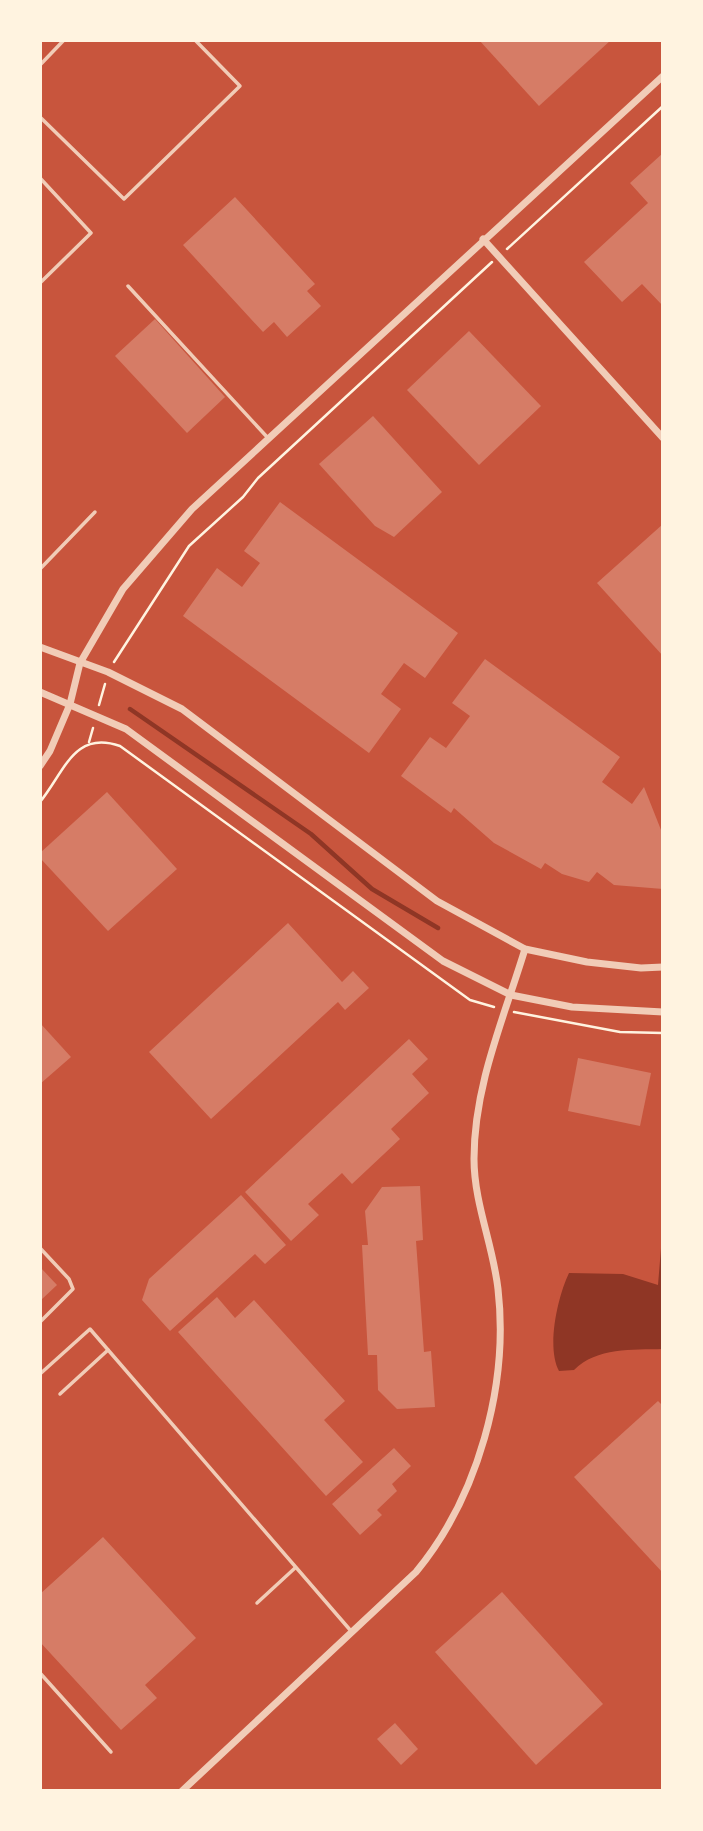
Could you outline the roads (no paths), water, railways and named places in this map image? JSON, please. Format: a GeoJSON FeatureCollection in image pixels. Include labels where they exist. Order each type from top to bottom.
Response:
{"type":"FeatureCollection","features":[{"type":"Feature","properties":{"kind":"street"},"geometry":{"type":"LineString","coordinates":[[40,766],[50,751],[70,704],[80,663],[123,589],[192,509],[663,76]]}},
{"type":"Feature","properties":{"kind":"street"},"geometry":{"type":"LineString","coordinates":[[483,239],[663,438]]}},
{"type":"Feature","properties":{"kind":"street"},"geometry":{"type":"LineString","coordinates":[[40,648],[108,672],[182,709],[436,901],[526,949],[587,962],[641,968],[663,967]]}},
{"type":"Feature","properties":{"kind":"street"},"geometry":{"type":"LineString","coordinates":[[40,692],[125,729],[443,961],[511,995],[572,1007],[663,1012]]}},
{"type":"Feature","properties":{"kind":"street"},"geometry":{"type":"LineString","coordinates":[[182,1791],[416,1572],[437,1546],[454,1517],[496,1396],[498,1291],[474,1160],[477,1101],[526,949]]}},
{"type":"Feature","properties":{"kind":"lane"},"geometry":{"type":"LineString","coordinates":[[40,65],[64,40]]}},
{"type":"Feature","properties":{"kind":"lane"},"geometry":{"type":"LineString","coordinates":[[40,117],[124,199],[240,86],[195,40]]}},
{"type":"Feature","properties":{"kind":"lane"},"geometry":{"type":"LineString","coordinates":[[40,178],[91,233],[40,283]]}},
{"type":"Feature","properties":{"kind":"lane"},"geometry":{"type":"LineString","coordinates":[[128,286],[268,438]]}},
{"type":"Feature","properties":{"kind":"lane"},"geometry":{"type":"LineString","coordinates":[[40,569],[95,512]]}},
{"type":"Feature","properties":{"kind":"lane"},"geometry":{"type":"LineString","coordinates":[[40,1248],[69,1279],[73,1289],[40,1322]]}},
{"type":"Feature","properties":{"kind":"lane"},"geometry":{"type":"LineString","coordinates":[[40,1374],[90,1329],[352,1632]]}},
{"type":"Feature","properties":{"kind":"lane"},"geometry":{"type":"LineString","coordinates":[[60,1394],[108,1350]]}},
{"type":"Feature","properties":{"kind":"lane"},"geometry":{"type":"LineString","coordinates":[[257,1603],[295,1568]]}},
{"type":"Feature","properties":{"kind":"lane"},"geometry":{"type":"LineString","coordinates":[[40,1673],[111,1752]]}},
{"type":"Feature","properties":{"kind":"waterway"},"geometry":{"type":"LineString","coordinates":[[130,709],[311,834],[372,889],[438,928]]}}]}
